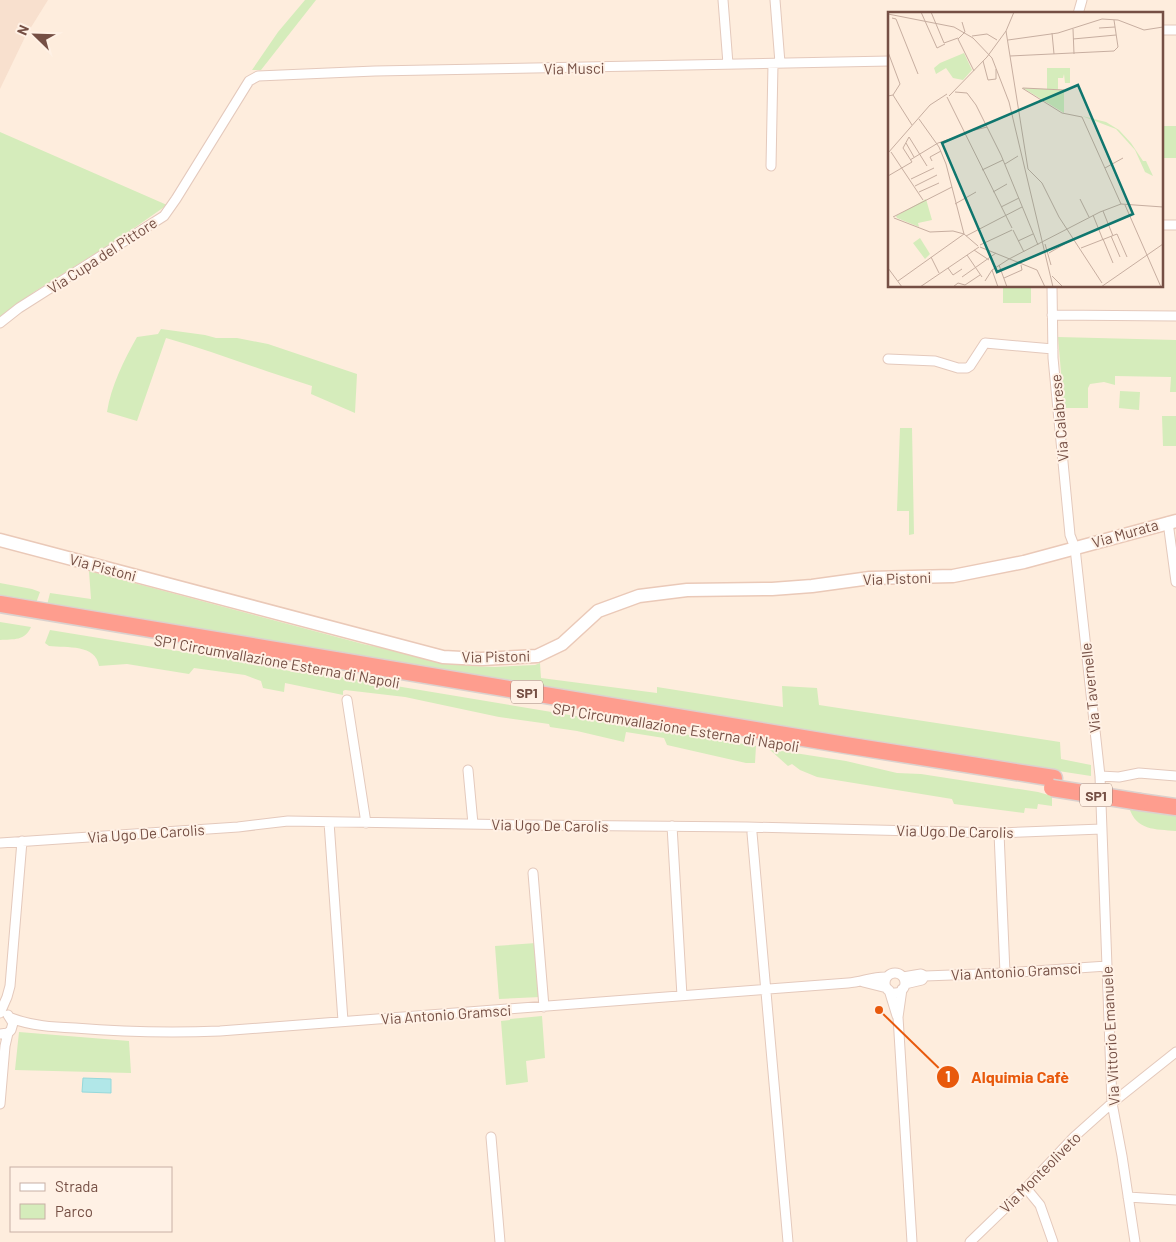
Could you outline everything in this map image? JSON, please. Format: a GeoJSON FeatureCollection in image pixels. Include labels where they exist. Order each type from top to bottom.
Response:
{"type":"FeatureCollection","features":[{"type":"Feature","properties":{"kind":"highway","name":"SP1 Circumvallazione Esterna di Napoli"},"geometry":{"type":"LineString","coordinates":[[0,604],[845,745],[1053,783]]}},
{"type":"Feature","properties":{"kind":"highway","name":"SP1 Circumvallazione Esterna di Napoli"},"geometry":{"type":"LineString","coordinates":[[0,614],[509,700],[1141,797],[1176,807]]}},
{"type":"Feature","properties":{"kind":"highway","name":"SP1 Circumvallazione Esterna di Napoli"},"geometry":{"type":"LineString","coordinates":[[1141,797],[1176,797]]}},
{"type":"Feature","properties":{"kind":"street"},"geometry":{"type":"LineString","coordinates":[[723,0],[728,64]]}},
{"type":"Feature","properties":{"kind":"street"},"geometry":{"type":"LineString","coordinates":[[771,166],[776,63],[775,0]]}},
{"type":"Feature","properties":{"kind":"street","name":"Via Musci"},"geometry":{"type":"LineString","coordinates":[[258,76],[375,71],[888,61]]}},
{"type":"Feature","properties":{"kind":"street","name":"Via Cupa del Pittore"},"geometry":{"type":"LineString","coordinates":[[0,323],[19,308],[164,216],[176,200],[249,81],[258,76]]}},
{"type":"Feature","properties":{"kind":"street","name":"Via Calabrese"},"geometry":{"type":"LineString","coordinates":[[1052,288],[1053,348],[1070,535],[1075,548]]}},
{"type":"Feature","properties":{"kind":"street"},"geometry":{"type":"LineString","coordinates":[[1052,315],[1176,316]]}},
{"type":"Feature","properties":{"kind":"street"},"geometry":{"type":"LineString","coordinates":[[888,359],[935,361],[962,368],[970,366],[985,343],[1053,348]]}},
{"type":"Feature","properties":{"kind":"street"},"geometry":{"type":"LineString","coordinates":[[1172,521],[1176,582]]}},
{"type":"Feature","properties":{"kind":"street","name":"Via Murata"},"geometry":{"type":"LineString","coordinates":[[1075,548],[1172,521]]}},
{"type":"Feature","properties":{"kind":"street","name":"Via Pistoni"},"geometry":{"type":"LineString","coordinates":[[0,540],[442,657],[481,659],[537,656],[562,644],[598,611],[639,596],[687,590],[772,589],[812,586],[870,578],[954,576],[1024,562],[1075,548]]}},
{"type":"Feature","properties":{"kind":"street","name":"Via Tavernelle"},"geometry":{"type":"LineString","coordinates":[[1075,548],[1100,776],[1102,829]]}},
{"type":"Feature","properties":{"kind":"street"},"geometry":{"type":"LineString","coordinates":[[347,700],[366,823]]}},
{"type":"Feature","properties":{"kind":"street"},"geometry":{"type":"LineString","coordinates":[[468,770],[473,824]]}},
{"type":"Feature","properties":{"kind":"street"},"geometry":{"type":"LineString","coordinates":[[1100,776],[1119,777],[1139,773],[1176,776]]}},
{"type":"Feature","properties":{"kind":"street","name":"Via Ugo De Carolis"},"geometry":{"type":"LineString","coordinates":[[0,843],[238,827],[288,821],[999,833],[1102,829]]}},
{"type":"Feature","properties":{"kind":"street"},"geometry":{"type":"LineString","coordinates":[[329,822],[342,1021]]}},
{"type":"Feature","properties":{"kind":"street"},"geometry":{"type":"LineString","coordinates":[[672,826],[682,996]]}},
{"type":"Feature","properties":{"kind":"street","name":"Via Vittorio Emanuele"},"geometry":{"type":"LineString","coordinates":[[1102,829],[1112,1103],[1121,1147],[1135,1242]]}},
{"type":"Feature","properties":{"kind":"street"},"geometry":{"type":"LineString","coordinates":[[752,833],[788,1242]]}},
{"type":"Feature","properties":{"kind":"street"},"geometry":{"type":"LineString","coordinates":[[999,833],[1005,974]]}},
{"type":"Feature","properties":{"kind":"street"},"geometry":{"type":"LineString","coordinates":[[0,1104],[5,1033],[13,1023],[5,1015],[11,975],[22,841]]}},
{"type":"Feature","properties":{"kind":"street"},"geometry":{"type":"LineString","coordinates":[[533,873],[544,1007]]}},
{"type":"Feature","properties":{"kind":"street","name":"Via Antonio Gramsci"},"geometry":{"type":"LineString","coordinates":[[904,983],[922,980],[925,976],[1005,974],[1107,966]]}},
{"type":"Feature","properties":{"kind":"street"},"geometry":{"type":"LineString","coordinates":[[898,1017],[886,984],[887,977],[895,973],[904,983]]}},
{"type":"Feature","properties":{"kind":"street","name":"Via Antonio Gramsci"},"geometry":{"type":"LineString","coordinates":[[864,982],[872,978],[887,977]]}},
{"type":"Feature","properties":{"kind":"street","name":"Via Antonio Gramsci"},"geometry":{"type":"LineString","coordinates":[[5,1015],[28,1024],[107,1031],[167,1033],[260,1029],[342,1021],[864,982],[888,989]]}},
{"type":"Feature","properties":{"kind":"street"},"geometry":{"type":"LineString","coordinates":[[888,989],[897,992],[904,983]]}},
{"type":"Feature","properties":{"kind":"street"},"geometry":{"type":"LineString","coordinates":[[904,983],[898,1017],[912,1242]]}},
{"type":"Feature","properties":{"kind":"street","name":"Via Antonio Gramsci"},"geometry":{"type":"LineString","coordinates":[[5,1033],[28,1024]]}},
{"type":"Feature","properties":{"kind":"street","name":"Via Monteoliveto"},"geometry":{"type":"LineString","coordinates":[[970,1242],[1026,1188],[1074,1137],[1112,1103],[1176,1052]]}},
{"type":"Feature","properties":{"kind":"street"},"geometry":{"type":"LineString","coordinates":[[491,1137],[500,1242]]}},
{"type":"Feature","properties":{"kind":"street"},"geometry":{"type":"LineString","coordinates":[[1026,1188],[1040,1205],[1053,1242]]}},
{"type":"Feature","properties":{"kind":"street"},"geometry":{"type":"LineString","coordinates":[[1128,1197],[1176,1200]]}},
{"type":"Feature","properties":{"kind":"shaded area"},"geometry":{"type":"Polygon","coordinates":[[[0,0],[48,0],[25,37],[0,89],[0,0]]]}},
{"type":"Feature","properties":{"kind":"green space"},"geometry":{"type":"Polygon","coordinates":[[[305,0],[316,0],[261,70],[252,70],[278,32],[305,0]]]}},
{"type":"Feature","properties":{"kind":"green space"},"geometry":{"type":"Polygon","coordinates":[[[1164,126],[1176,126],[1176,158],[1164,158],[1164,126]]]}},
{"type":"Feature","properties":{"kind":"green space"},"geometry":{"type":"Polygon","coordinates":[[[0,132],[167,205],[120,238],[34,292],[0,318],[0,132]]]}},
{"type":"Feature","properties":{"kind":"green space"},"geometry":{"type":"Polygon","coordinates":[[[1003,288],[1031,288],[1031,303],[1003,303],[1003,288]]]}},
{"type":"Feature","properties":{"kind":"green space"},"geometry":{"type":"Polygon","coordinates":[[[161,329],[216,338],[237,338],[268,344],[357,374],[355,413],[311,394],[312,386],[166,338],[137,421],[107,412],[119,373],[137,337],[158,334],[161,329]]]}},
{"type":"Feature","properties":{"kind":"green space"},"geometry":{"type":"Polygon","coordinates":[[[1058,337],[1176,340],[1176,392],[1170,392],[1171,377],[1115,376],[1115,385],[1104,382],[1090,384],[1088,388],[1088,408],[1064,408],[1058,337]]]}},
{"type":"Feature","properties":{"kind":"green space"},"geometry":{"type":"Polygon","coordinates":[[[1120,391],[1140,392],[1139,410],[1119,408],[1120,391]]]}},
{"type":"Feature","properties":{"kind":"green space"},"geometry":{"type":"Polygon","coordinates":[[[1162,416],[1176,416],[1176,446],[1163,446],[1162,416]]]}},
{"type":"Feature","properties":{"kind":"green space"},"geometry":{"type":"Polygon","coordinates":[[[900,428],[912,428],[914,534],[909,535],[909,511],[897,511],[900,428]]]}},
{"type":"Feature","properties":{"kind":"green space"},"geometry":{"type":"Polygon","coordinates":[[[89,571],[363,644],[442,661],[472,666],[495,667],[535,665],[540,663],[541,678],[657,693],[657,687],[783,707],[782,686],[817,688],[819,705],[1060,742],[1061,759],[1091,765],[1091,776],[812,733],[47,605],[50,593],[91,599],[89,571]]]}},
{"type":"Feature","properties":{"kind":"green space"},"geometry":{"type":"Polygon","coordinates":[[[0,583],[40,592],[36,603],[0,597],[0,583]]]}},
{"type":"Feature","properties":{"kind":"green space"},"geometry":{"type":"Polygon","coordinates":[[[0,622],[31,627],[29,632],[22,637],[0,640],[0,622]]]}},
{"type":"Feature","properties":{"kind":"green space"},"geometry":{"type":"Polygon","coordinates":[[[50,630],[270,666],[293,672],[318,673],[756,746],[755,763],[746,763],[667,745],[664,738],[626,732],[624,742],[550,727],[549,724],[499,717],[405,697],[345,690],[343,695],[285,683],[284,692],[263,688],[261,681],[245,675],[194,668],[189,674],[127,664],[99,666],[97,659],[92,654],[80,648],[49,646],[45,643],[50,630]]]}},
{"type":"Feature","properties":{"kind":"green space"},"geometry":{"type":"Polygon","coordinates":[[[769,749],[846,761],[897,773],[921,774],[1038,792],[1052,796],[1052,806],[1038,804],[1037,809],[1025,808],[1024,813],[954,804],[952,799],[817,777],[800,770],[792,764],[788,766],[769,749]]]}},
{"type":"Feature","properties":{"kind":"green space"},"geometry":{"type":"Polygon","coordinates":[[[1129,807],[1176,815],[1176,831],[1154,829],[1141,825],[1132,815],[1129,807]]]}},
{"type":"Feature","properties":{"kind":"green space"},"geometry":{"type":"Polygon","coordinates":[[[536,943],[540,997],[499,999],[495,946],[536,943]]]}},
{"type":"Feature","properties":{"kind":"green space"},"geometry":{"type":"Polygon","coordinates":[[[542,1016],[545,1058],[526,1061],[528,1082],[506,1085],[501,1021],[542,1016]]]}},
{"type":"Feature","properties":{"kind":"green space"},"geometry":{"type":"Polygon","coordinates":[[[19,1032],[129,1041],[131,1073],[15,1070],[19,1032]]]}},
{"type":"Feature","properties":{"kind":"water"},"geometry":{"type":"Polygon","coordinates":[[[83,1078],[111,1079],[111,1093],[82,1092],[83,1078]]]}},
{"type":"Feature","properties":{"kind":"place","name":"Alquimia Cafè"},"geometry":{"type":"Point","coordinates":[879,1010]}}]}
